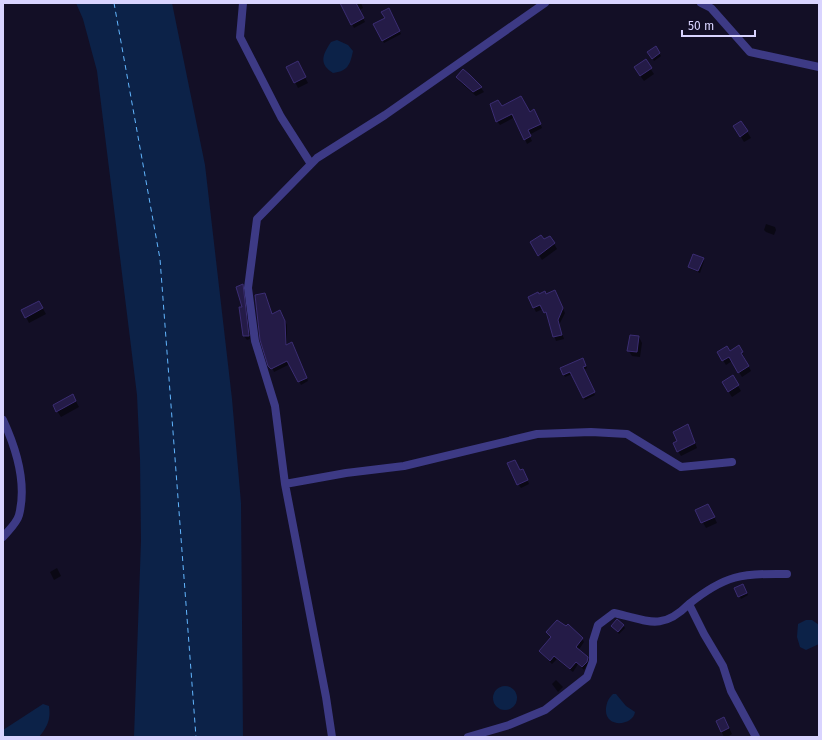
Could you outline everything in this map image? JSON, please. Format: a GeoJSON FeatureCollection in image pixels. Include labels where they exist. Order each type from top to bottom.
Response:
{"type":"FeatureCollection","features":[{"type":"Feature","properties":{"kind":"street"},"geometry":{"type":"LineString","coordinates":[[243,3],[240,37],[281,117],[311,164]]}},
{"type":"Feature","properties":{"kind":"street"},"geometry":{"type":"LineString","coordinates":[[332,737],[326,696],[285,484],[275,406],[255,340],[248,288],[257,220],[317,158],[385,115],[545,3]]}},
{"type":"Feature","properties":{"kind":"street"},"geometry":{"type":"LineString","coordinates":[[701,3],[711,8],[750,52],[819,67]]}},
{"type":"Feature","properties":{"kind":"street"},"geometry":{"type":"LineString","coordinates":[[3,420],[11,438],[22,484],[19,516],[3,538]]}},
{"type":"Feature","properties":{"kind":"street"},"geometry":{"type":"LineString","coordinates":[[285,484],[346,473],[404,466],[537,434],[591,432],[627,434],[681,467],[732,462]]}},
{"type":"Feature","properties":{"kind":"street"},"geometry":{"type":"LineString","coordinates":[[468,737],[509,725],[545,710],[586,677],[593,661],[593,641],[598,625],[614,613],[648,623],[670,620],[704,592],[728,579],[757,574],[787,574]]}},
{"type":"Feature","properties":{"kind":"street"},"geometry":{"type":"LineString","coordinates":[[689,604],[704,634],[723,666],[731,691],[756,737]]}},
{"type":"Feature","properties":{"kind":"water"},"geometry":{"type":"Polygon","coordinates":[[[76,3],[172,3],[205,165],[232,399],[241,503],[243,737],[134,737],[141,541],[140,459],[137,395],[97,71],[83,19],[76,3]]]}},
{"type":"Feature","properties":{"kind":"water"},"geometry":{"type":"Polygon","coordinates":[[[337,40],[348,45],[353,51],[348,66],[342,71],[333,73],[325,66],[323,59],[331,42],[337,40]]]}},
{"type":"Feature","properties":{"kind":"water"},"geometry":{"type":"Polygon","coordinates":[[[806,620],[812,620],[819,625],[819,644],[806,650],[800,647],[797,637],[798,624],[806,620]]]}},
{"type":"Feature","properties":{"kind":"water"},"geometry":{"type":"Polygon","coordinates":[[[505,686],[514,689],[517,698],[514,707],[505,710],[496,707],[493,698],[496,689],[505,686]]]}},
{"type":"Feature","properties":{"kind":"water"},"geometry":{"type":"Polygon","coordinates":[[[613,694],[616,694],[626,706],[635,712],[633,717],[629,720],[619,723],[609,719],[606,708],[610,697],[613,694]]]}},
{"type":"Feature","properties":{"kind":"water"},"geometry":{"type":"Polygon","coordinates":[[[43,704],[49,706],[49,719],[39,737],[3,737],[3,730],[43,704]]]}},
{"type":"Feature","properties":{"kind":"building"},"geometry":{"type":"Polygon","coordinates":[[[340,3],[356,3],[364,18],[351,25],[340,3]]]}},
{"type":"Feature","properties":{"kind":"building"},"geometry":{"type":"Polygon","coordinates":[[[389,8],[400,31],[382,41],[373,24],[385,18],[381,12],[389,8]]]}},
{"type":"Feature","properties":{"kind":"building"},"geometry":{"type":"Polygon","coordinates":[[[656,46],[660,53],[652,59],[647,52],[656,46]]]}},
{"type":"Feature","properties":{"kind":"building"},"geometry":{"type":"Polygon","coordinates":[[[646,59],[652,68],[640,76],[634,67],[646,59]]]}},
{"type":"Feature","properties":{"kind":"building"},"geometry":{"type":"Polygon","coordinates":[[[298,61],[306,77],[294,83],[286,67],[298,61]]]}},
{"type":"Feature","properties":{"kind":"building"},"geometry":{"type":"Polygon","coordinates":[[[463,69],[482,87],[473,92],[456,77],[463,69]]]}},
{"type":"Feature","properties":{"kind":"building"},"geometry":{"type":"Polygon","coordinates":[[[521,96],[530,112],[534,109],[541,124],[528,130],[531,136],[524,140],[512,114],[496,122],[490,104],[498,100],[502,106],[521,96]]]}},
{"type":"Feature","properties":{"kind":"building"},"geometry":{"type":"Polygon","coordinates":[[[741,121],[748,131],[740,137],[733,126],[741,121]]]}},
{"type":"Feature","properties":{"kind":"building"},"geometry":{"type":"Polygon","coordinates":[[[541,235],[544,239],[550,236],[555,243],[538,256],[530,242],[541,235]]]}},
{"type":"Feature","properties":{"kind":"building"},"geometry":{"type":"Polygon","coordinates":[[[693,254],[704,258],[698,271],[688,267],[693,254]]]}},
{"type":"Feature","properties":{"kind":"building"},"geometry":{"type":"Polygon","coordinates":[[[243,284],[249,336],[243,336],[239,307],[242,307],[236,287],[243,284]]]}},
{"type":"Feature","properties":{"kind":"building"},"geometry":{"type":"Polygon","coordinates":[[[555,290],[563,308],[558,320],[562,335],[553,337],[546,312],[544,313],[540,305],[533,308],[528,297],[538,292],[539,294],[545,291],[546,294],[555,290]]]}},
{"type":"Feature","properties":{"kind":"building"},"geometry":{"type":"Polygon","coordinates":[[[265,293],[272,314],[280,310],[285,321],[286,345],[292,342],[307,378],[298,382],[287,361],[271,369],[268,366],[260,340],[255,295],[265,293]]]}},
{"type":"Feature","properties":{"kind":"building"},"geometry":{"type":"Polygon","coordinates":[[[39,301],[43,308],[25,318],[21,310],[39,301]]]}},
{"type":"Feature","properties":{"kind":"building"},"geometry":{"type":"Polygon","coordinates":[[[630,335],[639,336],[637,352],[627,351],[630,335]]]}},
{"type":"Feature","properties":{"kind":"building"},"geometry":{"type":"Polygon","coordinates":[[[739,345],[743,352],[741,353],[749,366],[738,373],[729,357],[722,361],[717,352],[727,346],[730,351],[739,345]]]}},
{"type":"Feature","properties":{"kind":"building"},"geometry":{"type":"Polygon","coordinates":[[[583,358],[586,366],[583,367],[595,392],[583,398],[570,372],[563,375],[560,368],[583,358]]]}},
{"type":"Feature","properties":{"kind":"building"},"geometry":{"type":"Polygon","coordinates":[[[733,375],[739,385],[728,392],[722,382],[733,375]]]}},
{"type":"Feature","properties":{"kind":"building"},"geometry":{"type":"Polygon","coordinates":[[[73,394],[76,401],[56,412],[53,405],[73,394]]]}},
{"type":"Feature","properties":{"kind":"building"},"geometry":{"type":"Polygon","coordinates":[[[688,424],[695,443],[677,452],[673,443],[677,441],[673,432],[688,424]]]}},
{"type":"Feature","properties":{"kind":"building"},"geometry":{"type":"Polygon","coordinates":[[[515,460],[520,470],[523,469],[528,480],[517,485],[507,463],[515,460]]]}},
{"type":"Feature","properties":{"kind":"building"},"geometry":{"type":"Polygon","coordinates":[[[708,504],[715,517],[701,523],[695,510],[708,504]]]}},
{"type":"Feature","properties":{"kind":"building"},"geometry":{"type":"Polygon","coordinates":[[[743,584],[747,593],[738,597],[734,588],[743,584]]]}},
{"type":"Feature","properties":{"kind":"building"},"geometry":{"type":"Polygon","coordinates":[[[617,619],[624,625],[618,632],[611,626],[617,619]]]}},
{"type":"Feature","properties":{"kind":"building"},"geometry":{"type":"Polygon","coordinates":[[[557,620],[566,626],[568,624],[583,638],[576,647],[588,657],[587,662],[582,667],[576,662],[570,669],[554,656],[550,661],[539,651],[551,637],[546,632],[557,620]]]}},
{"type":"Feature","properties":{"kind":"building"},"geometry":{"type":"Polygon","coordinates":[[[724,717],[729,728],[721,732],[716,721],[724,717]]]}},
{"type":"Feature","properties":{"kind":"ferry route"},"geometry":{"type":"LineString","coordinates":[[114,3],[160,259],[196,737]]}}]}
